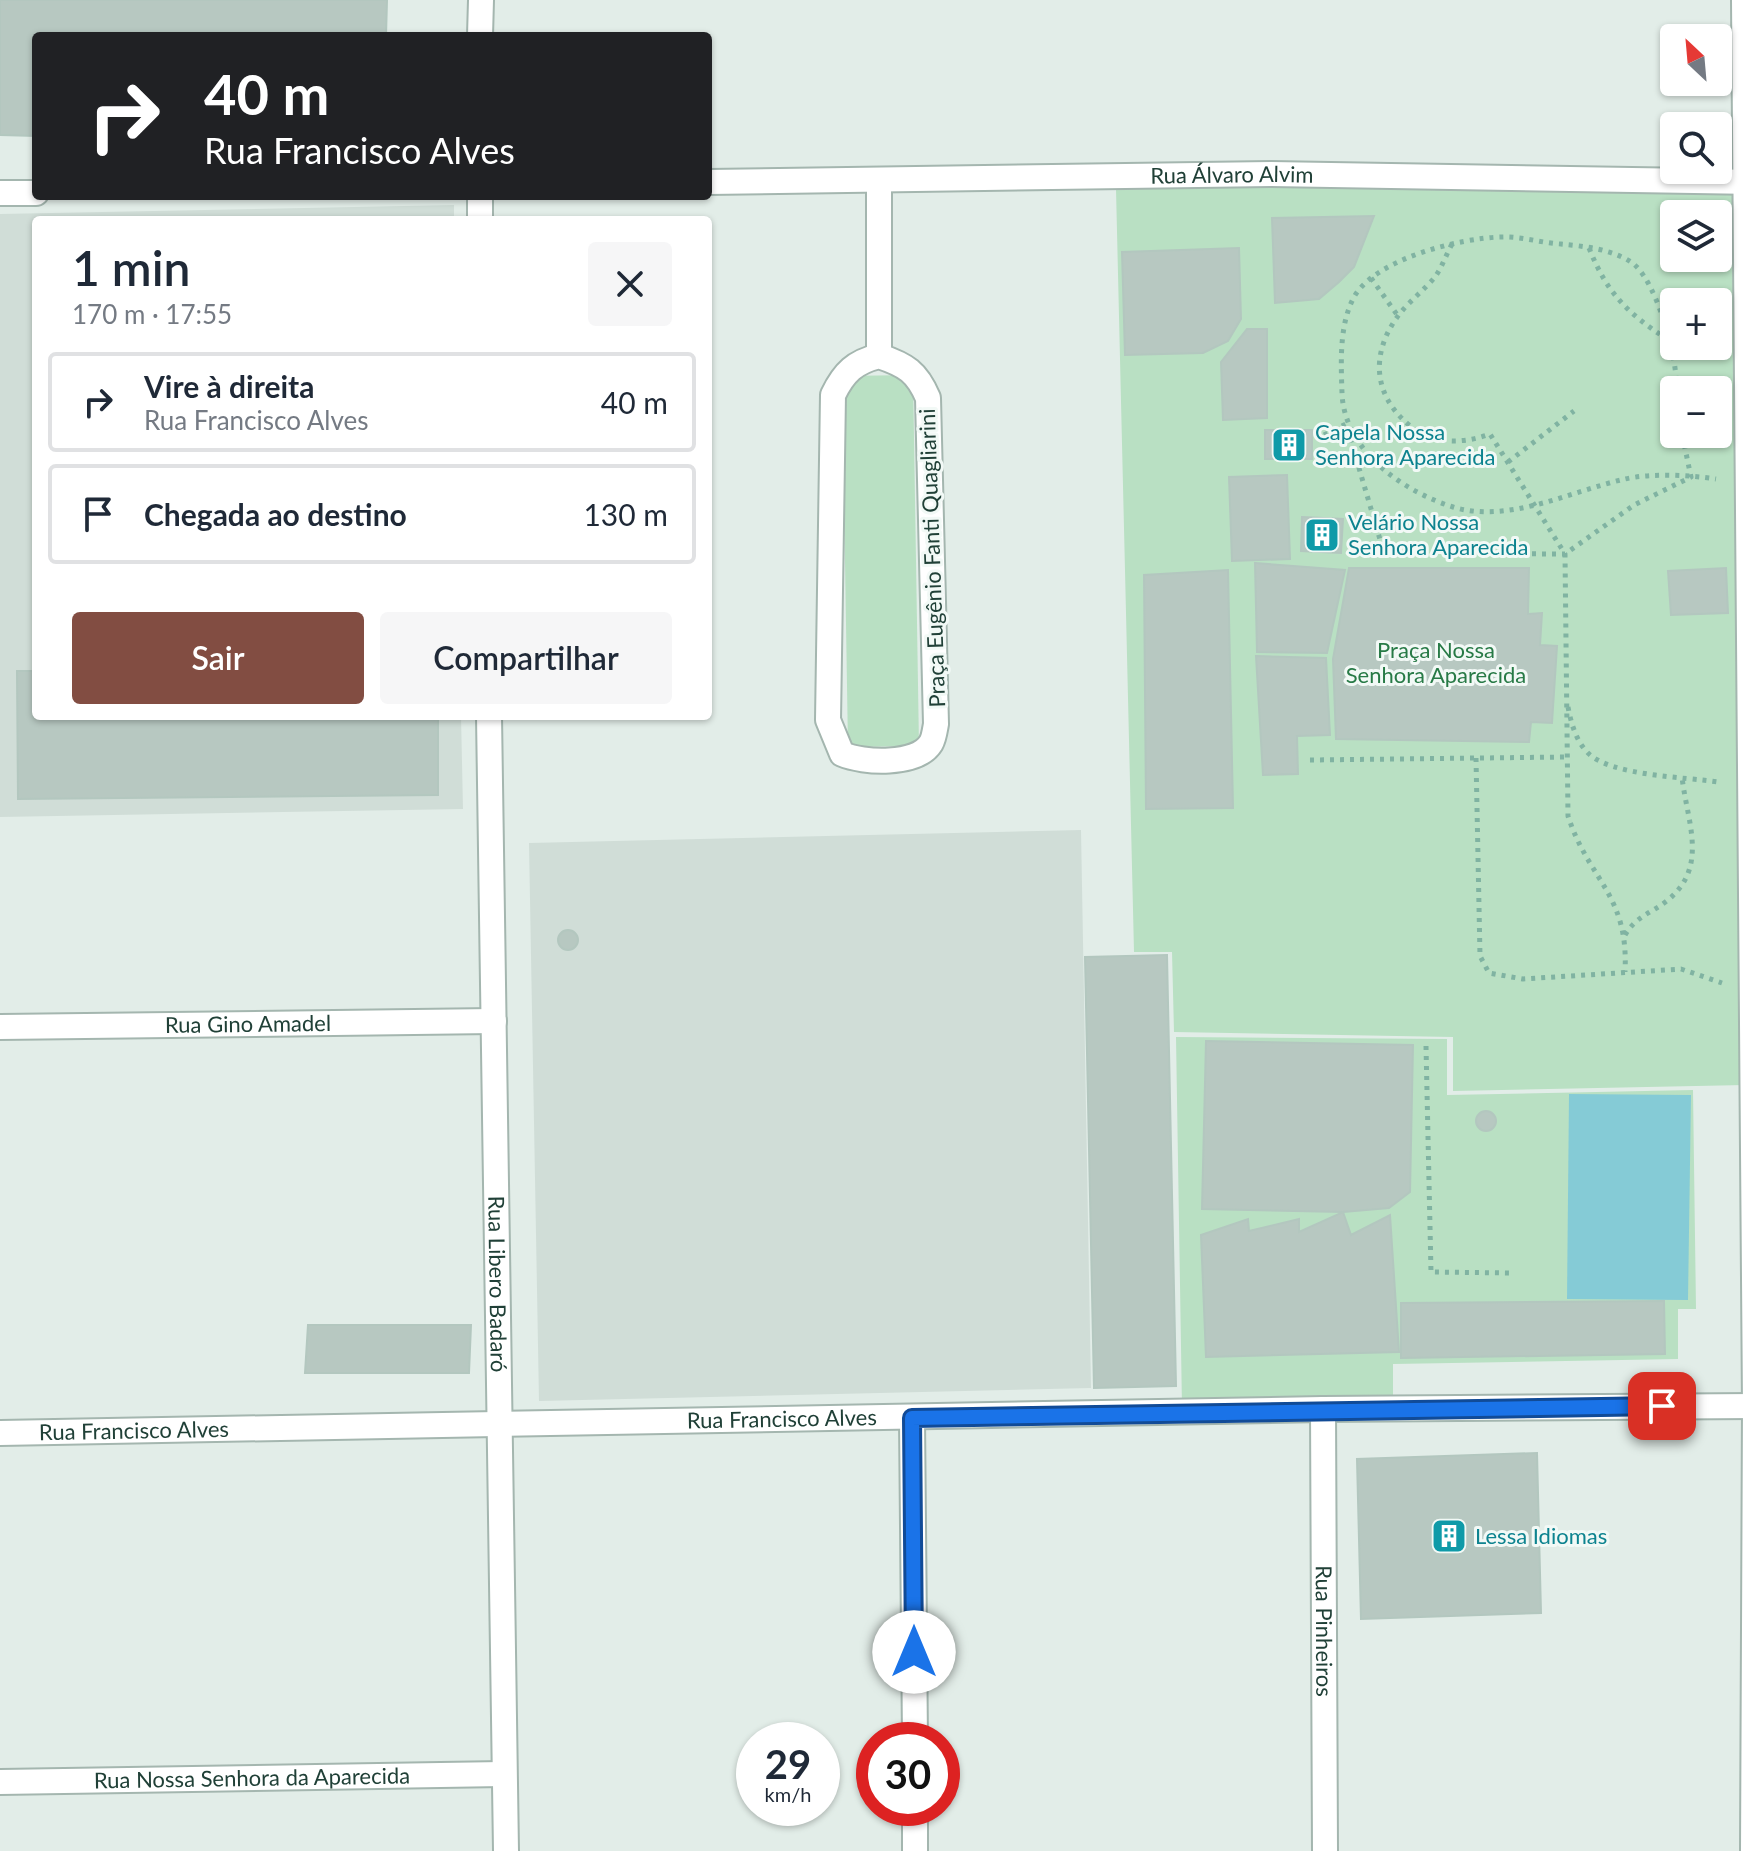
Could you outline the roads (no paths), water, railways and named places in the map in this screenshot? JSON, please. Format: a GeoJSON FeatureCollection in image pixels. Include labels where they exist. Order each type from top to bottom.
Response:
{"type":"FeatureCollection","features":[{"type":"Feature","properties":{"kind":"street"},"geometry":{"type":"LineString","coordinates":[[480,32],[481,0]]}},
{"type":"Feature","properties":{"kind":"street"},"geometry":{"type":"LineString","coordinates":[[1744,0],[1750,182],[1748,483],[1756,1406],[1753,1851]]}},
{"type":"Feature","properties":{"kind":"street","name":"Rua Álvaro Alvim"},"geometry":{"type":"LineString","coordinates":[[712,182],[1271,174],[1750,182]]}},
{"type":"Feature","properties":{"kind":"street"},"geometry":{"type":"LineString","coordinates":[[879,182],[879,356]]}},
{"type":"Feature","properties":{"kind":"street"},"geometry":{"type":"LineString","coordinates":[[0,193],[32,193]]}},
{"type":"Feature","properties":{"kind":"street","name":"Praça Eugênio Fanti Quagliarini"},"geometry":{"type":"LineString","coordinates":[[879,356],[904,364],[919,377],[928,398],[936,724],[931,743],[915,757],[856,760],[842,754],[828,720],[833,395],[842,377],[858,361],[879,356]]}},
{"type":"Feature","properties":{"kind":"street","name":"Rua Libero Badaró"},"geometry":{"type":"LineString","coordinates":[[489,720],[506,1851]]}},
{"type":"Feature","properties":{"kind":"street","name":"Rua Gino Amadel"},"geometry":{"type":"LineString","coordinates":[[0,1027],[494,1021]]}},
{"type":"Feature","properties":{"kind":"street","name":"Rua Francisco Alves"},"geometry":{"type":"LineString","coordinates":[[0,1433],[1323,1409],[1756,1406]]}},
{"type":"Feature","properties":{"kind":"street","name":"Rua Pinheiros"},"geometry":{"type":"LineString","coordinates":[[1323,1409],[1325,1851]]}},
{"type":"Feature","properties":{"kind":"street"},"geometry":{"type":"LineString","coordinates":[[912,1418],[915,1722]]}},
{"type":"Feature","properties":{"kind":"street","name":"Rua Nossa Senhora da Aparecida"},"geometry":{"type":"LineString","coordinates":[[0,1782],[503,1774]]}},
{"type":"Feature","properties":{"kind":"street"},"geometry":{"type":"LineString","coordinates":[[915,1826],[915,1851]]}},
{"type":"Feature","properties":{"kind":"water"},"geometry":{"type":"Polygon","coordinates":[[[1569,1094],[1691,1095],[1688,1300],[1567,1299],[1569,1094]]]}},
{"type":"Feature","properties":{"kind":"place","name":"Capela Nossa Senhora Aparecida"},"geometry":{"type":"Point","coordinates":[1289,445]}},
{"type":"Feature","properties":{"kind":"place","name":"Velário Nossa Senhora Aparecida"},"geometry":{"type":"Point","coordinates":[1322,535]}},
{"type":"Feature","properties":{"kind":"place","name":"Lessa Idiomas"},"geometry":{"type":"Point","coordinates":[1449,1536]}},
{"type":"Feature","properties":{"kind":"park label","name":"Praça Nossa Senhora Aparecida"},"geometry":{"type":"Point","coordinates":[1436,662]}}]}
